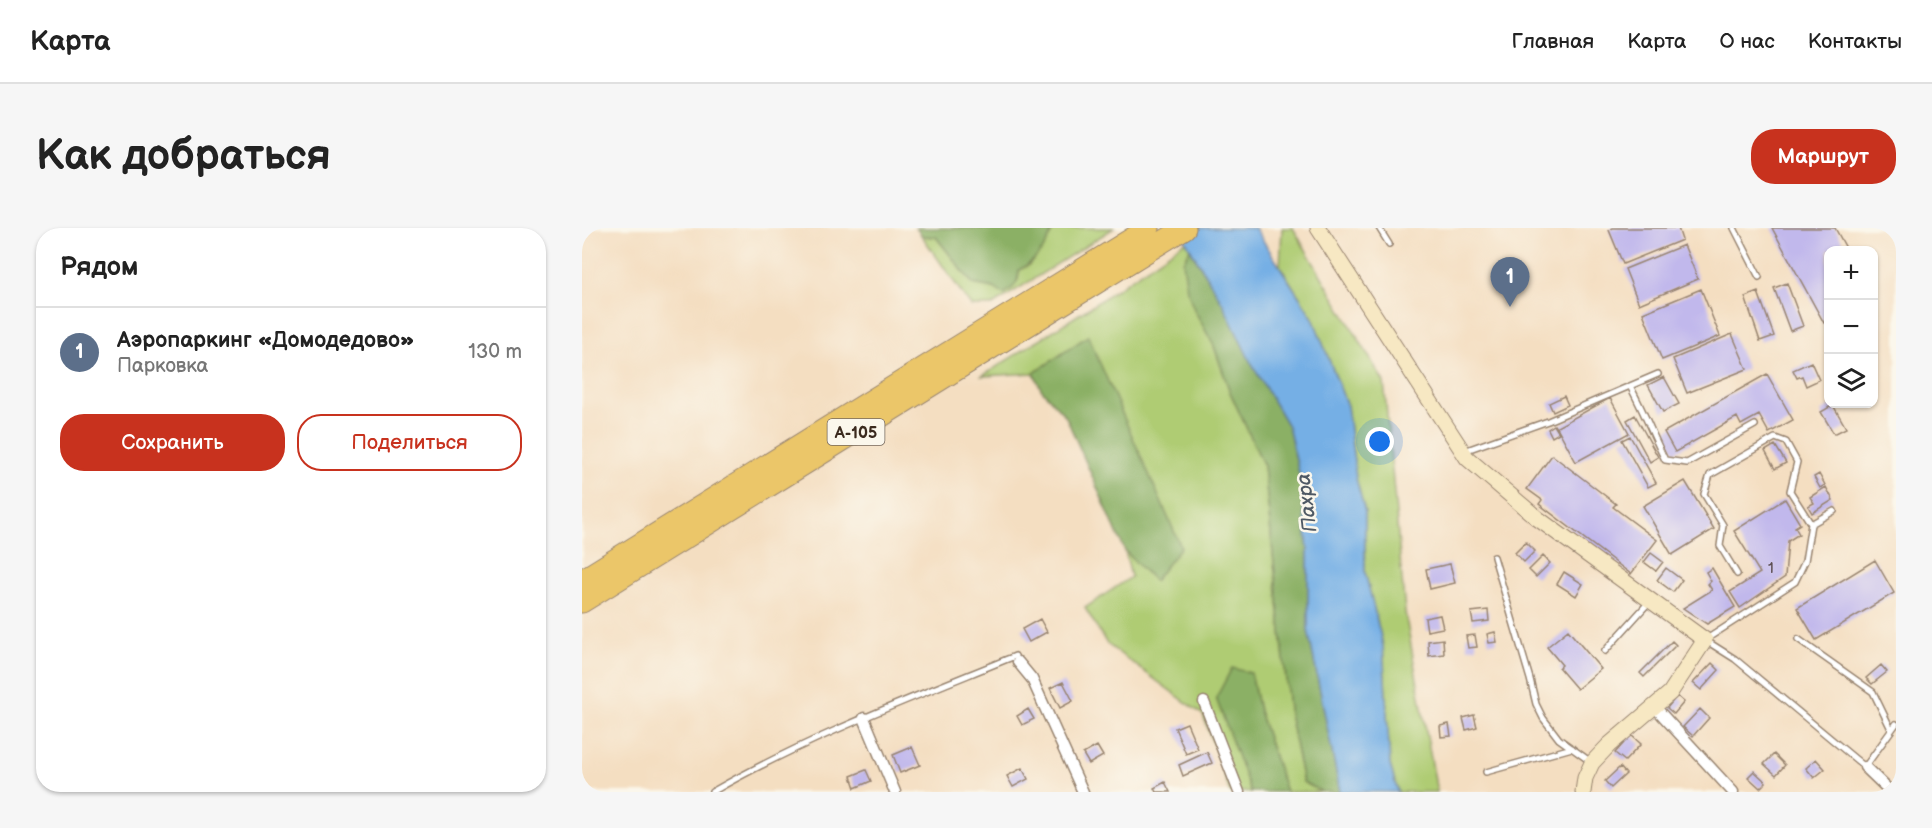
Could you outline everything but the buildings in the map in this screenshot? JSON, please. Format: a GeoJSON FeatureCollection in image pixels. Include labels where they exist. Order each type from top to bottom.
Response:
{"type":"FeatureCollection","features":[{"type":"Feature","properties":{"kind":"highway","name":"А-105"},"geometry":{"type":"LineString","coordinates":[[582,602],[1124,254],[1149,228]]}},
{"type":"Feature","properties":{"kind":"highway","name":"А-105"},"geometry":{"type":"LineString","coordinates":[[582,580],[1124,254],[1185,228]]}},
{"type":"Feature","properties":{"kind":"street"},"geometry":{"type":"LineString","coordinates":[[1318,228],[1467,458],[1537,518],[1705,639],[1670,693],[1609,745],[1592,763],[1585,778],[1583,792]]}},
{"type":"Feature","properties":{"kind":"street"},"geometry":{"type":"LineString","coordinates":[[1016,659],[1032,679],[1083,792]]}},
{"type":"Feature","properties":{"kind":"street"},"geometry":{"type":"LineString","coordinates":[[1204,702],[1239,792]]}},
{"type":"Feature","properties":{"kind":"street"},"geometry":{"type":"LineString","coordinates":[[1654,706],[1733,792]]}},
{"type":"Feature","properties":{"kind":"street"},"geometry":{"type":"LineString","coordinates":[[864,718],[895,792]]}},
{"type":"Feature","properties":{"kind":"street"},"geometry":{"type":"LineString","coordinates":[[1865,767],[1891,792]]}},
{"type":"Feature","properties":{"kind":"lane"},"geometry":{"type":"LineString","coordinates":[[1379,228],[1389,244]]}},
{"type":"Feature","properties":{"kind":"lane"},"geometry":{"type":"LineString","coordinates":[[1734,228],[1759,277]]}},
{"type":"Feature","properties":{"kind":"lane"},"geometry":{"type":"LineString","coordinates":[[1462,451],[1548,421],[1659,374]]}},
{"type":"Feature","properties":{"kind":"lane"},"geometry":{"type":"LineString","coordinates":[[1630,386],[1665,460],[1687,463],[1755,426]]}},
{"type":"Feature","properties":{"kind":"lane"},"geometry":{"type":"LineString","coordinates":[[1737,574],[1720,546],[1723,525],[1704,494],[1710,475],[1775,438],[1786,442],[1797,462],[1791,491],[1810,524],[1804,561],[1795,582],[1705,639],[1735,658],[1865,767],[1894,727],[1873,692],[1798,639]]}},
{"type":"Feature","properties":{"kind":"lane"},"geometry":{"type":"LineString","coordinates":[[1810,524],[1834,511]]}},
{"type":"Feature","properties":{"kind":"lane"},"geometry":{"type":"LineString","coordinates":[[1494,557],[1536,704],[1543,718],[1559,739],[1592,763]]}},
{"type":"Feature","properties":{"kind":"lane"},"geometry":{"type":"LineString","coordinates":[[1605,651],[1650,601]]}},
{"type":"Feature","properties":{"kind":"lane"},"geometry":{"type":"LineString","coordinates":[[712,792],[763,763],[864,718],[1016,659]]}},
{"type":"Feature","properties":{"kind":"lane"},"geometry":{"type":"LineString","coordinates":[[1486,772],[1572,748]]}},
{"type":"Feature","properties":{"kind":"green space"},"geometry":{"type":"Polygon","coordinates":[[[916,228],[1053,228],[1040,253],[1019,270],[1015,285],[1003,294],[994,288],[973,284],[936,237],[922,236],[916,228]]]}},
{"type":"Feature","properties":{"kind":"green space"},"geometry":{"type":"Polygon","coordinates":[[[1053,228],[1114,228],[991,306],[971,306],[922,236],[936,237],[973,284],[994,288],[1018,280],[1019,270],[1029,265],[1053,228]]]}},
{"type":"Feature","properties":{"kind":"green space"},"geometry":{"type":"Polygon","coordinates":[[[1282,228],[1293,228],[1384,382],[1405,612],[1437,792],[1398,792],[1390,765],[1383,645],[1365,572],[1365,512],[1356,478],[1347,406],[1313,318],[1280,266],[1282,228]]]}},
{"type":"Feature","properties":{"kind":"green space"},"geometry":{"type":"Polygon","coordinates":[[[1186,241],[1190,249],[1183,262],[1194,309],[1214,346],[1230,392],[1264,466],[1290,718],[1303,782],[1322,792],[1286,792],[1259,711],[1251,674],[1217,698],[1251,792],[1230,792],[1203,715],[1107,644],[1085,608],[1131,577],[1125,551],[1154,580],[1088,336],[1034,373],[982,376],[1092,306],[1186,241]]]}},
{"type":"Feature","properties":{"kind":"green space"},"geometry":{"type":"Polygon","coordinates":[[[1190,249],[1222,302],[1251,363],[1288,426],[1300,477],[1308,549],[1308,630],[1340,792],[1322,792],[1303,782],[1290,718],[1264,466],[1230,392],[1214,346],[1194,309],[1187,290],[1183,262],[1190,249]]]}},
{"type":"Feature","properties":{"kind":"green space"},"geometry":{"type":"Polygon","coordinates":[[[1088,336],[1181,547],[1154,581],[1125,551],[1066,417],[1041,389],[1034,373],[1088,336]]]}},
{"type":"Feature","properties":{"kind":"green space"},"geometry":{"type":"Polygon","coordinates":[[[1232,668],[1251,673],[1259,711],[1286,792],[1251,792],[1216,698],[1232,668]]]}},
{"type":"Feature","properties":{"kind":"water","name":"Пахра"},"geometry":{"type":"Polygon","coordinates":[[[1178,228],[1255,228],[1313,318],[1347,406],[1356,478],[1365,512],[1365,572],[1383,645],[1390,765],[1398,792],[1340,792],[1308,630],[1308,549],[1300,477],[1288,426],[1251,363],[1222,302],[1178,228]]]}},
{"type":"Feature","properties":{"kind":"place","name":"Аэропаркинг «Домодедово»"},"geometry":{"type":"Point","coordinates":[1510,307]}}]}
